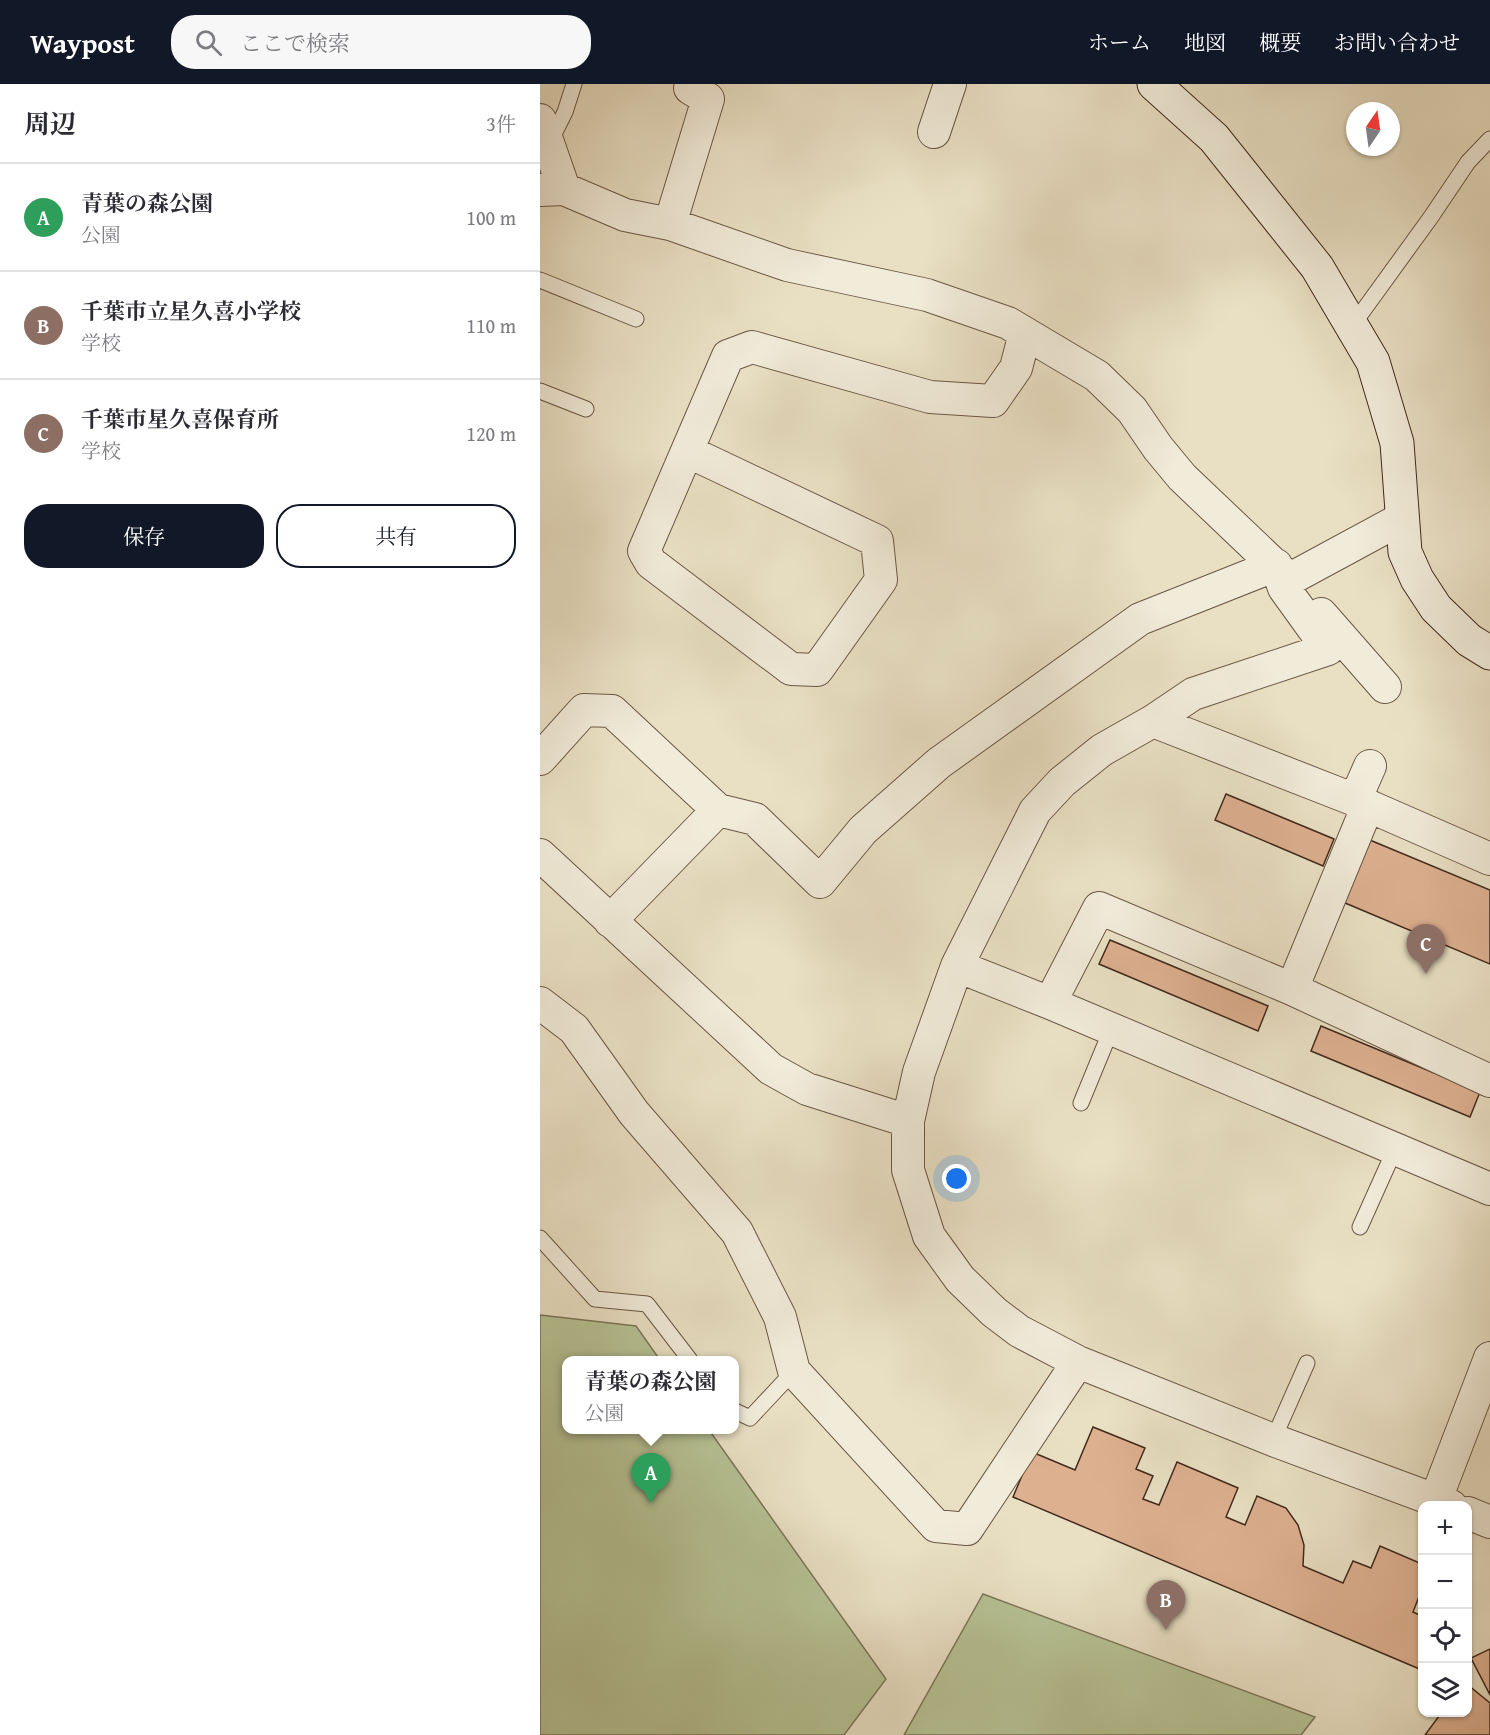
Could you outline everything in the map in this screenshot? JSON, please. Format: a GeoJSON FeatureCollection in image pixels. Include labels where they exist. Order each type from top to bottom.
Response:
{"type":"FeatureCollection","features":[{"type":"Feature","properties":{"kind":"street"},"geometry":{"type":"LineString","coordinates":[[670,224],[708,99],[690,88],[691,84]]}},
{"type":"Feature","properties":{"kind":"street"},"geometry":{"type":"LineString","coordinates":[[934,132],[950,84]]}},
{"type":"Feature","properties":{"kind":"street"},"geometry":{"type":"LineString","coordinates":[[1154,84],[1214,138],[1317,267],[1352,326],[1373,362],[1397,443],[1405,552],[1417,579],[1436,608],[1469,640],[1490,653]]}},
{"type":"Feature","properties":{"kind":"street"},"geometry":{"type":"LineString","coordinates":[[544,132],[552,189],[625,215],[670,224],[787,265],[927,295],[1008,323],[1097,376],[1132,410],[1158,448],[1182,477],[1283,572],[1384,687]]}},
{"type":"Feature","properties":{"kind":"street"},"geometry":{"type":"LineString","coordinates":[[687,451],[877,541],[881,580],[816,670],[791,669],[651,563],[644,551],[687,451],[728,356],[752,347],[930,397],[993,401],[1016,368],[1025,333]]}},
{"type":"Feature","properties":{"kind":"street"},"geometry":{"type":"LineString","coordinates":[[540,759],[584,710],[612,711],[718,810],[755,819],[820,882],[863,830],[939,763],[1140,619],[1283,572],[1401,519]]}},
{"type":"Feature","properties":{"kind":"street"},"geometry":{"type":"LineString","coordinates":[[1283,572],[1284,588],[1328,649],[1193,694],[1153,722],[1102,750],[1062,782],[1035,811],[957,966],[919,1072],[908,1121],[908,1170],[929,1236],[960,1279],[994,1312],[1019,1330],[1078,1362],[1273,1440],[1440,1501]]}},
{"type":"Feature","properties":{"kind":"street"},"geometry":{"type":"LineString","coordinates":[[1153,722],[1361,803],[1490,859]]}},
{"type":"Feature","properties":{"kind":"street"},"geometry":{"type":"LineString","coordinates":[[1292,989],[1361,803],[1370,766]]}},
{"type":"Feature","properties":{"kind":"street"},"geometry":{"type":"LineString","coordinates":[[610,921],[718,810]]}},
{"type":"Feature","properties":{"kind":"street"},"geometry":{"type":"LineString","coordinates":[[540,855],[771,1068],[807,1089],[908,1121]]}},
{"type":"Feature","properties":{"kind":"street"},"geometry":{"type":"LineString","coordinates":[[1050,1003],[1099,908],[1292,989],[1490,1081]]}},
{"type":"Feature","properties":{"kind":"street"},"geometry":{"type":"LineString","coordinates":[[957,966],[1490,1189]]}},
{"type":"Feature","properties":{"kind":"street"},"geometry":{"type":"LineString","coordinates":[[540,1003],[574,1029],[634,1113],[737,1232],[780,1317],[794,1371],[936,1526],[968,1529],[1078,1362]]}},
{"type":"Feature","properties":{"kind":"street"},"geometry":{"type":"LineString","coordinates":[[1443,1501],[1490,1358]]}},
{"type":"Feature","properties":{"kind":"street"},"geometry":{"type":"LineString","coordinates":[[1472,1515],[1490,1522]]}},
{"type":"Feature","properties":{"kind":"lane"},"geometry":{"type":"LineString","coordinates":[[544,132],[565,112],[574,84]]}},
{"type":"Feature","properties":{"kind":"lane"},"geometry":{"type":"LineString","coordinates":[[1352,326],[1468,162],[1490,139]]}},
{"type":"Feature","properties":{"kind":"lane"},"geometry":{"type":"LineString","coordinates":[[540,280],[636,319]]}},
{"type":"Feature","properties":{"kind":"lane"},"geometry":{"type":"LineString","coordinates":[[540,391],[586,409]]}},
{"type":"Feature","properties":{"kind":"lane"},"geometry":{"type":"LineString","coordinates":[[1081,1103],[1111,1030]]}},
{"type":"Feature","properties":{"kind":"lane"},"geometry":{"type":"LineString","coordinates":[[1360,1227],[1395,1149]]}},
{"type":"Feature","properties":{"kind":"lane"},"geometry":{"type":"LineString","coordinates":[[540,1238],[595,1299],[647,1304],[687,1356]]}},
{"type":"Feature","properties":{"kind":"lane"},"geometry":{"type":"LineString","coordinates":[[1273,1440],[1306,1364]]}},
{"type":"Feature","properties":{"kind":"lane"},"geometry":{"type":"LineString","coordinates":[[739,1413],[750,1418],[794,1371]]}},
{"type":"Feature","properties":{"kind":"green space"},"geometry":{"type":"Polygon","coordinates":[[[540,1315],[636,1326],[657,1356],[562,1356],[562,1434],[712,1434],[886,1679],[844,1735],[540,1735],[540,1315]]]}},
{"type":"Feature","properties":{"kind":"green space"},"geometry":{"type":"Polygon","coordinates":[[[983,1594],[1315,1717],[1301,1735],[904,1735],[983,1594]]]}},
{"type":"Feature","properties":{"kind":"building"},"geometry":{"type":"Polygon","coordinates":[[[1226,794],[1334,839],[1323,866],[1215,820],[1226,794]]]}},
{"type":"Feature","properties":{"kind":"building"},"geometry":{"type":"Polygon","coordinates":[[[1365,838],[1490,890],[1490,964],[1338,900],[1365,838]]]}},
{"type":"Feature","properties":{"kind":"building"},"geometry":{"type":"Polygon","coordinates":[[[1110,940],[1268,1006],[1258,1031],[1099,964],[1110,940]]]}},
{"type":"Feature","properties":{"kind":"building"},"geometry":{"type":"Polygon","coordinates":[[[1321,1026],[1480,1092],[1470,1117],[1311,1051],[1321,1026]]]}},
{"type":"Feature","properties":{"kind":"building"},"geometry":{"type":"Polygon","coordinates":[[[1093,1427],[1145,1448],[1136,1469],[1153,1476],[1143,1499],[1159,1505],[1177,1462],[1238,1488],[1226,1517],[1245,1525],[1257,1496],[1286,1508],[1298,1525],[1304,1545],[1303,1566],[1343,1583],[1353,1561],[1371,1568],[1380,1546],[1418,1562],[1418,1599],[1413,1612],[1418,1614],[1418,1668],[1013,1497],[1032,1452],[1075,1470],[1093,1427]]]}},
{"type":"Feature","properties":{"kind":"building"},"geometry":{"type":"Polygon","coordinates":[[[1490,1649],[1490,1695],[1472,1660],[1472,1658],[1490,1649]]]}},
{"type":"Feature","properties":{"kind":"building"},"geometry":{"type":"Polygon","coordinates":[[[1472,1688],[1490,1703],[1490,1735],[1425,1735],[1438,1717],[1472,1717],[1472,1688]]]}},
{"type":"Feature","properties":{"kind":"place","name":"千葉市星久喜保育所"},"geometry":{"type":"Point","coordinates":[1426,974]}},
{"type":"Feature","properties":{"kind":"place","name":"青葉の森公園"},"geometry":{"type":"Point","coordinates":[651,1503]}},
{"type":"Feature","properties":{"kind":"place","name":"千葉市立星久喜小学校"},"geometry":{"type":"Point","coordinates":[1166,1630]}}]}
